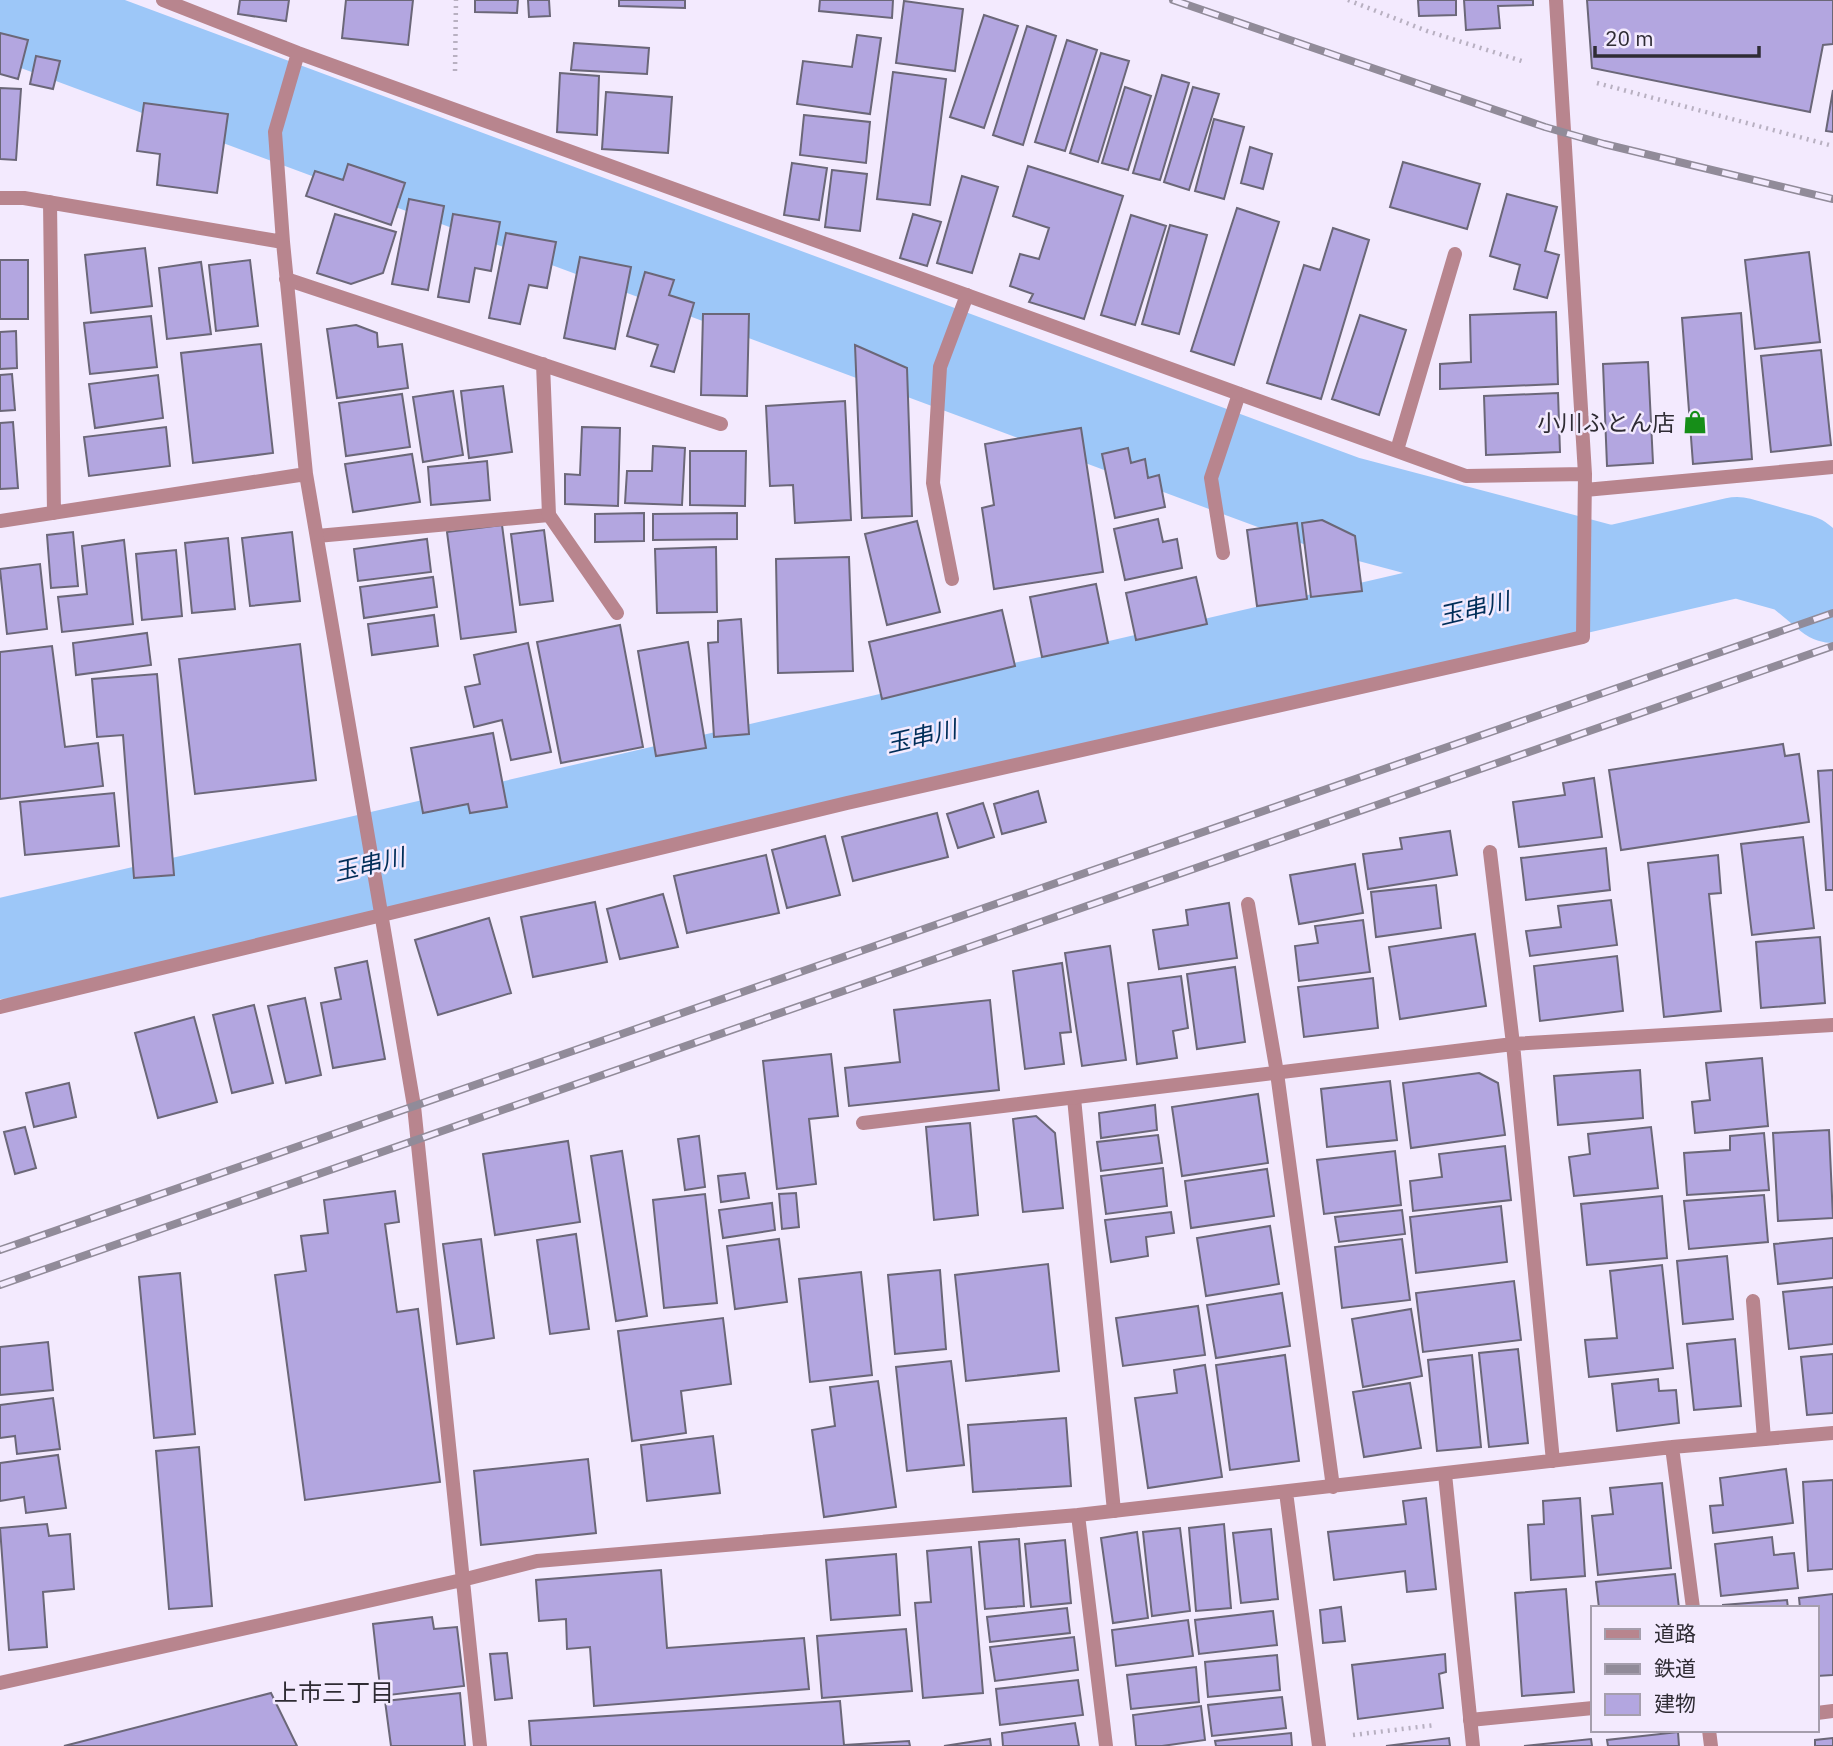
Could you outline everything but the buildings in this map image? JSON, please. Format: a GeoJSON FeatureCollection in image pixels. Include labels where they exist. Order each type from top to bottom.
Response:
{"type":"FeatureCollection","features":[{"type":"Feature","properties":{"kind":"street"},"geometry":{"type":"LineString","coordinates":[[163,0],[297,55],[1466,476],[1585,474]]}},
{"type":"Feature","properties":{"kind":"street"},"geometry":{"type":"LineString","coordinates":[[0,1007],[847,803],[1583,637],[1585,474],[1556,0]]}},
{"type":"Feature","properties":{"kind":"street"},"geometry":{"type":"LineString","coordinates":[[297,55],[275,132],[286,279],[306,474],[367,837],[380,895],[419,1139],[480,1746]]}},
{"type":"Feature","properties":{"kind":"street"},"geometry":{"type":"LineString","coordinates":[[0,198],[50,202],[283,242]]}},
{"type":"Feature","properties":{"kind":"street"},"geometry":{"type":"LineString","coordinates":[[50,202],[54,513]]}},
{"type":"Feature","properties":{"kind":"street"},"geometry":{"type":"LineString","coordinates":[[1396,450],[1455,254]]}},
{"type":"Feature","properties":{"kind":"street"},"geometry":{"type":"LineString","coordinates":[[286,279],[721,424]]}},
{"type":"Feature","properties":{"kind":"street"},"geometry":{"type":"LineString","coordinates":[[952,579],[933,483],[940,367],[967,295]]}},
{"type":"Feature","properties":{"kind":"street"},"geometry":{"type":"LineString","coordinates":[[543,364],[549,515],[617,613]]}},
{"type":"Feature","properties":{"kind":"street"},"geometry":{"type":"LineString","coordinates":[[1223,553],[1211,478],[1239,396]]}},
{"type":"Feature","properties":{"kind":"street"},"geometry":{"type":"LineString","coordinates":[[1585,490],[1833,467]]}},
{"type":"Feature","properties":{"kind":"street"},"geometry":{"type":"LineString","coordinates":[[0,521],[306,474]]}},
{"type":"Feature","properties":{"kind":"street"},"geometry":{"type":"LineString","coordinates":[[317,536],[549,515]]}},
{"type":"Feature","properties":{"kind":"street"},"geometry":{"type":"LineString","coordinates":[[1490,852],[1513,1044],[1553,1461]]}},
{"type":"Feature","properties":{"kind":"street"},"geometry":{"type":"LineString","coordinates":[[1248,904],[1277,1073],[1333,1487]]}},
{"type":"Feature","properties":{"kind":"street"},"geometry":{"type":"LineString","coordinates":[[863,1123],[1513,1044],[1833,1025]]}},
{"type":"Feature","properties":{"kind":"street"},"geometry":{"type":"LineString","coordinates":[[1074,1098],[1114,1511]]}},
{"type":"Feature","properties":{"kind":"street"},"geometry":{"type":"LineString","coordinates":[[1753,1301],[1764,1439]]}},
{"type":"Feature","properties":{"kind":"street"},"geometry":{"type":"LineString","coordinates":[[0,1683],[537,1561],[1078,1515],[1672,1447],[1833,1433]]}},
{"type":"Feature","properties":{"kind":"street"},"geometry":{"type":"LineString","coordinates":[[1672,1447],[1693,1606]]}},
{"type":"Feature","properties":{"kind":"street"},"geometry":{"type":"LineString","coordinates":[[1445,1474],[1473,1746]]}},
{"type":"Feature","properties":{"kind":"street"},"geometry":{"type":"LineString","coordinates":[[1286,1492],[1319,1743]]}},
{"type":"Feature","properties":{"kind":"street"},"geometry":{"type":"LineString","coordinates":[[1078,1515],[1107,1746]]}},
{"type":"Feature","properties":{"kind":"street"},"geometry":{"type":"LineString","coordinates":[[1470,1720],[1591,1708]]}},
{"type":"Feature","properties":{"kind":"path"},"geometry":{"type":"LineString","coordinates":[[454,110],[456,0]]}},
{"type":"Feature","properties":{"kind":"path"},"geometry":{"type":"LineString","coordinates":[[1319,1743],[1470,1720]]}},
{"type":"Feature","properties":{"kind":"waterway"},"geometry":{"type":"LineString","coordinates":[[0,7],[1342,505],[1602,574]]}},
{"type":"Feature","properties":{"kind":"waterway","name":"玉串川"},"geometry":{"type":"LineString","coordinates":[[0,949],[1737,547],[1798,564],[1833,593]]}},
{"type":"Feature","properties":{"kind":"railway"},"geometry":{"type":"LineString","coordinates":[[1173,0],[1545,127],[1604,144],[1833,199]]}},
{"type":"Feature","properties":{"kind":"railway"},"geometry":{"type":"LineString","coordinates":[[0,1250],[1833,613]]}},
{"type":"Feature","properties":{"kind":"railway"},"geometry":{"type":"LineString","coordinates":[[0,1285],[1833,646]]}},
{"type":"Feature","properties":{"kind":"place","name":"小川ふとん店"},"geometry":{"type":"Point","coordinates":[1695,422]}},
{"type":"Feature","properties":{"kind":"district","name":"上市三丁目"},"geometry":{"type":"Point","coordinates":[334,1692]}}]}
